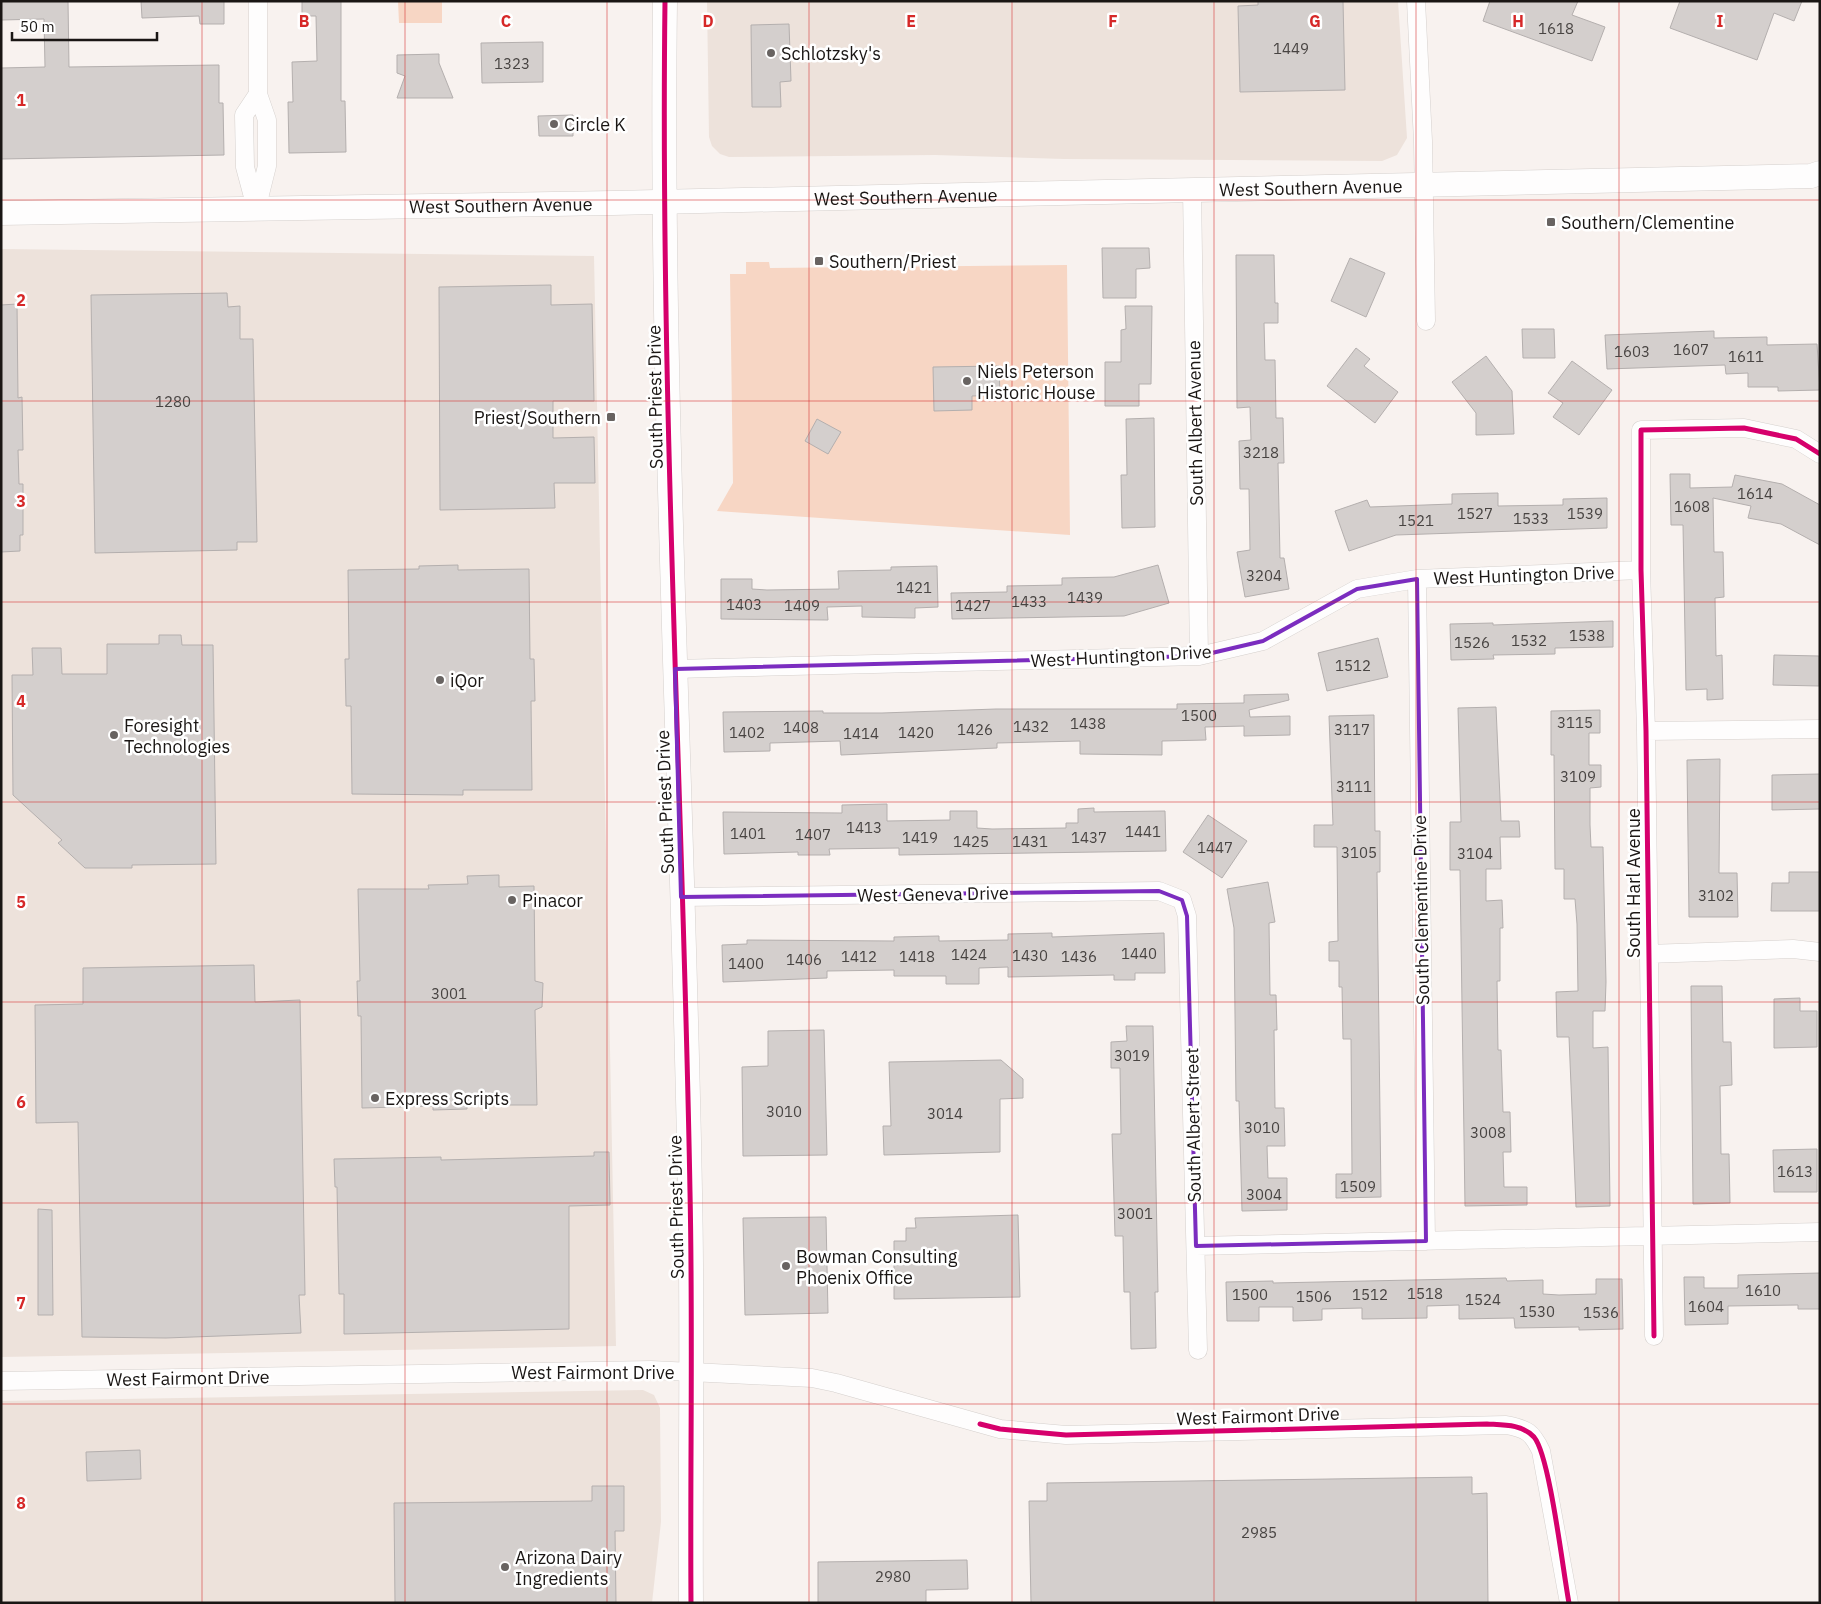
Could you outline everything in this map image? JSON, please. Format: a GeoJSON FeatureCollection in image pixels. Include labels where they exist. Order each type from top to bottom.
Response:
{"type":"FeatureCollection","features":[{"type":"Feature","properties":{"kind":"main road","name":"South Priest Drive"},"geometry":{"type":"LineString","coordinates":[[665,1],[665,201],[675,669],[690,1189],[692,1371],[691,1603]]}},
{"type":"Feature","properties":{"kind":"main road","name":"West Southern Avenue"},"geometry":{"type":"LineString","coordinates":[[1,213],[256,210],[1817,176]]}},
{"type":"Feature","properties":{"kind":"street"},"geometry":{"type":"LineString","coordinates":[[256,210],[267,166],[267,120],[258,94],[258,1]]}},
{"type":"Feature","properties":{"kind":"street"},"geometry":{"type":"LineString","coordinates":[[1416,1],[1424,184],[1426,321]]}},
{"type":"Feature","properties":{"kind":"street","name":"South Albert Avenue"},"geometry":{"type":"LineString","coordinates":[[1192,189],[1199,656]]}},
{"type":"Feature","properties":{"kind":"street","name":"South Harl Avenue"},"geometry":{"type":"LineString","coordinates":[[1654,1336],[1647,954],[1646,731],[1641,570],[1641,430],[1744,428],[1796,439],[1820,454]]}},
{"type":"Feature","properties":{"kind":"street","name":"West Huntington Drive"},"geometry":{"type":"LineString","coordinates":[[675,669],[1199,656],[1263,641],[1357,589],[1417,579],[1641,570]]}},
{"type":"Feature","properties":{"kind":"street","name":"South Clementine Drive"},"geometry":{"type":"LineString","coordinates":[[1417,579],[1426,1241]]}},
{"type":"Feature","properties":{"kind":"street"},"geometry":{"type":"LineString","coordinates":[[1646,731],[1820,728]]}},
{"type":"Feature","properties":{"kind":"street","name":"West Geneva Drive"},"geometry":{"type":"LineString","coordinates":[[681,898],[1160,891],[1182,900]]}},
{"type":"Feature","properties":{"kind":"street","name":"South Albert Street"},"geometry":{"type":"LineString","coordinates":[[1182,900],[1187,925],[1198,1350]]}},
{"type":"Feature","properties":{"kind":"street"},"geometry":{"type":"LineString","coordinates":[[1647,954],[1793,949],[1820,952]]}},
{"type":"Feature","properties":{"kind":"street"},"geometry":{"type":"LineString","coordinates":[[1196,1246],[1820,1232]]}},
{"type":"Feature","properties":{"kind":"street","name":"West Fairmont Drive"},"geometry":{"type":"LineString","coordinates":[[1,1381],[651,1370],[692,1371],[812,1378],[836,1382],[1000,1429],[1066,1435],[1487,1424],[1522,1428],[1534,1437],[1545,1462],[1569,1603]]}},
{"type":"Feature","properties":{"kind":"highlighted area"},"geometry":{"type":"Polygon","coordinates":[[[1417,579],[1426,1241],[1196,1246],[1187,916],[1182,900],[1159,891],[681,897],[675,669],[1199,656],[1263,641],[1357,589],[1417,579]]]}},
{"type":"Feature","properties":{"kind":"shaded area"},"geometry":{"type":"Polygon","coordinates":[[[398,1],[442,1],[442,23],[399,23],[398,1]]]}},
{"type":"Feature","properties":{"kind":"shaded area"},"geometry":{"type":"Polygon","coordinates":[[[707,1],[1398,1],[1407,138],[1397,155],[1382,161],[1064,159],[935,155],[729,157],[720,154],[712,146],[709,137],[707,1]]]}},
{"type":"Feature","properties":{"kind":"shaded area"},"geometry":{"type":"Polygon","coordinates":[[[1,249],[594,256],[616,1346],[1,1357],[1,249]]]}},
{"type":"Feature","properties":{"kind":"shaded area"},"geometry":{"type":"Polygon","coordinates":[[[746,262],[769,262],[770,268],[1067,265],[1070,535],[717,511],[733,483],[730,274],[746,274],[746,262]]]}},
{"type":"Feature","properties":{"kind":"shaded area"},"geometry":{"type":"Polygon","coordinates":[[[643,1390],[654,1395],[660,1408],[661,1522],[652,1603],[1,1603],[1,1401],[643,1390]]]}},
{"type":"Feature","properties":{"kind":"building"},"geometry":{"type":"Polygon","coordinates":[[[1,1],[68,1],[69,67],[219,65],[219,103],[223,103],[224,155],[1,159],[1,68],[45,67],[44,19],[1,20],[1,1]]]}},
{"type":"Feature","properties":{"kind":"building"},"geometry":{"type":"Polygon","coordinates":[[[141,1],[224,1],[224,24],[200,24],[199,16],[142,18],[141,1]]]}},
{"type":"Feature","properties":{"kind":"building"},"geometry":{"type":"Polygon","coordinates":[[[302,1],[341,1],[341,101],[345,101],[346,152],[289,153],[288,102],[293,102],[292,62],[317,61],[316,16],[302,16],[302,1]]]}},
{"type":"Feature","properties":{"kind":"building"},"geometry":{"type":"Polygon","coordinates":[[[1258,1],[1343,1],[1345,90],[1240,92],[1238,6],[1258,5],[1258,1]]]}},
{"type":"Feature","properties":{"kind":"building"},"geometry":{"type":"Polygon","coordinates":[[[1490,1],[1578,1],[1572,15],[1605,27],[1592,61],[1483,21],[1490,1]]]}},
{"type":"Feature","properties":{"kind":"building"},"geometry":{"type":"Polygon","coordinates":[[[1680,1],[1802,1],[1794,21],[1774,13],[1757,60],[1670,28],[1680,1]]]}},
{"type":"Feature","properties":{"kind":"building","name":"Schlotzsky's"},"geometry":{"type":"Polygon","coordinates":[[[789,24],[791,81],[780,82],[781,107],[752,107],[751,25],[789,24]]]}},
{"type":"Feature","properties":{"kind":"building"},"geometry":{"type":"Polygon","coordinates":[[[543,42],[543,82],[482,83],[481,43],[543,42]]]}},
{"type":"Feature","properties":{"kind":"building"},"geometry":{"type":"Polygon","coordinates":[[[439,54],[439,63],[453,98],[397,98],[405,76],[397,73],[397,55],[439,54]]]}},
{"type":"Feature","properties":{"kind":"building"},"geometry":{"type":"Polygon","coordinates":[[[573,115],[573,136],[539,136],[538,116],[573,115]]]}},
{"type":"Feature","properties":{"kind":"building"},"geometry":{"type":"Polygon","coordinates":[[[1102,248],[1149,248],[1150,268],[1136,269],[1136,298],[1103,298],[1102,248]]]}},
{"type":"Feature","properties":{"kind":"building"},"geometry":{"type":"Polygon","coordinates":[[[1236,255],[1274,255],[1275,303],[1278,303],[1278,323],[1264,323],[1265,360],[1275,360],[1276,418],[1283,418],[1284,463],[1278,463],[1280,558],[1284,558],[1289,589],[1245,597],[1237,552],[1250,550],[1249,489],[1240,489],[1239,441],[1251,440],[1250,407],[1237,408],[1236,255]]]}},
{"type":"Feature","properties":{"kind":"building"},"geometry":{"type":"Polygon","coordinates":[[[1350,258],[1385,273],[1366,317],[1331,301],[1350,258]]]}},
{"type":"Feature","properties":{"kind":"building"},"geometry":{"type":"Polygon","coordinates":[[[551,285],[551,305],[592,304],[594,401],[553,401],[553,438],[594,437],[595,483],[554,483],[555,508],[440,510],[439,287],[551,285]]]}},
{"type":"Feature","properties":{"kind":"building"},"geometry":{"type":"Polygon","coordinates":[[[227,293],[228,307],[240,306],[240,339],[253,339],[257,542],[237,542],[237,550],[95,553],[91,295],[227,293]]]}},
{"type":"Feature","properties":{"kind":"building"},"geometry":{"type":"Polygon","coordinates":[[[17,304],[18,398],[22,397],[23,450],[18,450],[19,484],[23,484],[23,535],[20,535],[20,551],[1,552],[1,305],[17,304]]]}},
{"type":"Feature","properties":{"kind":"building"},"geometry":{"type":"Polygon","coordinates":[[[1125,306],[1152,306],[1151,384],[1139,384],[1139,406],[1105,406],[1105,362],[1121,362],[1121,330],[1126,329],[1125,306]]]}},
{"type":"Feature","properties":{"kind":"building"},"geometry":{"type":"Polygon","coordinates":[[[1522,329],[1554,329],[1555,358],[1523,358],[1522,329]]]}},
{"type":"Feature","properties":{"kind":"building"},"geometry":{"type":"Polygon","coordinates":[[[1714,331],[1714,338],[1767,337],[1767,345],[1817,344],[1820,390],[1778,391],[1778,387],[1748,387],[1748,373],[1726,374],[1725,365],[1607,369],[1605,335],[1714,331]]]}},
{"type":"Feature","properties":{"kind":"building"},"geometry":{"type":"Polygon","coordinates":[[[1356,348],[1370,359],[1364,366],[1398,392],[1375,423],[1327,386],[1356,348]]]}},
{"type":"Feature","properties":{"kind":"building"},"geometry":{"type":"Polygon","coordinates":[[[1486,356],[1512,391],[1514,434],[1476,435],[1476,413],[1452,382],[1486,356]]]}},
{"type":"Feature","properties":{"kind":"building"},"geometry":{"type":"Polygon","coordinates":[[[1572,361],[1612,390],[1579,435],[1553,417],[1563,403],[1548,393],[1572,361]]]}},
{"type":"Feature","properties":{"kind":"building","name":"Niels Peterson Historic House"},"geometry":{"type":"Polygon","coordinates":[[[999,366],[1000,395],[972,396],[972,410],[934,411],[933,367],[999,366]]]}},
{"type":"Feature","properties":{"kind":"building"},"geometry":{"type":"Polygon","coordinates":[[[1154,418],[1155,527],[1122,528],[1121,475],[1127,475],[1126,419],[1154,418]]]}},
{"type":"Feature","properties":{"kind":"building"},"geometry":{"type":"Polygon","coordinates":[[[817,419],[841,432],[828,454],[805,441],[817,419]]]}},
{"type":"Feature","properties":{"kind":"building"},"geometry":{"type":"Polygon","coordinates":[[[1670,474],[1690,474],[1690,488],[1732,487],[1735,475],[1782,484],[1820,505],[1820,545],[1781,524],[1748,518],[1751,506],[1713,498],[1714,552],[1723,552],[1724,597],[1715,598],[1716,656],[1722,655],[1723,699],[1707,700],[1707,689],[1686,690],[1683,525],[1671,525],[1670,474]]]}},
{"type":"Feature","properties":{"kind":"building"},"geometry":{"type":"Polygon","coordinates":[[[1498,493],[1498,506],[1563,505],[1563,499],[1607,498],[1607,528],[1396,535],[1349,551],[1335,511],[1367,500],[1370,507],[1452,504],[1452,494],[1498,493]]]}},
{"type":"Feature","properties":{"kind":"building","name":"iQor"},"geometry":{"type":"Polygon","coordinates":[[[458,565],[458,570],[529,569],[530,659],[534,659],[535,701],[531,701],[532,790],[463,790],[463,795],[352,794],[351,706],[346,706],[345,659],[349,659],[348,570],[419,569],[419,566],[458,565]]]}},
{"type":"Feature","properties":{"kind":"building"},"geometry":{"type":"Polygon","coordinates":[[[1158,565],[1169,603],[1124,616],[952,619],[951,593],[1007,592],[1007,586],[1062,585],[1062,578],[1114,577],[1158,565]]]}},
{"type":"Feature","properties":{"kind":"building"},"geometry":{"type":"Polygon","coordinates":[[[937,566],[938,607],[915,608],[915,618],[862,617],[862,606],[827,607],[828,620],[721,619],[721,579],[752,579],[752,589],[839,589],[838,571],[891,570],[891,567],[937,566]]]}},
{"type":"Feature","properties":{"kind":"building"},"geometry":{"type":"Polygon","coordinates":[[[1613,621],[1613,647],[1555,648],[1555,654],[1493,655],[1494,659],[1451,660],[1450,624],[1493,623],[1493,625],[1613,621]]]}},
{"type":"Feature","properties":{"kind":"building","name":"Foresight Technologies"},"geometry":{"type":"Polygon","coordinates":[[[159,635],[181,635],[182,645],[213,645],[216,864],[132,865],[132,868],[85,868],[58,843],[62,840],[13,795],[12,675],[33,675],[32,648],[61,648],[62,674],[107,674],[107,644],[159,644],[159,635]]]}},
{"type":"Feature","properties":{"kind":"building"},"geometry":{"type":"Polygon","coordinates":[[[1378,638],[1388,677],[1327,691],[1318,653],[1378,638]]]}},
{"type":"Feature","properties":{"kind":"building"},"geometry":{"type":"Polygon","coordinates":[[[1774,655],[1819,656],[1819,686],[1773,685],[1774,655]]]}},
{"type":"Feature","properties":{"kind":"building"},"geometry":{"type":"Polygon","coordinates":[[[1288,694],[1289,700],[1249,710],[1250,717],[1290,716],[1290,735],[1244,736],[1244,726],[1205,727],[1206,740],[1162,741],[1162,755],[1080,754],[1080,741],[997,743],[997,748],[841,755],[840,741],[770,743],[770,751],[724,752],[723,712],[823,711],[823,713],[882,713],[996,709],[1177,709],[1177,704],[1244,703],[1244,695],[1288,694]]]}},
{"type":"Feature","properties":{"kind":"building"},"geometry":{"type":"Polygon","coordinates":[[[1496,707],[1501,821],[1519,821],[1520,837],[1500,837],[1501,869],[1486,869],[1486,901],[1502,900],[1503,928],[1500,928],[1500,981],[1497,981],[1498,1050],[1501,1050],[1503,1112],[1510,1112],[1511,1152],[1503,1152],[1504,1187],[1527,1187],[1527,1205],[1465,1206],[1460,870],[1450,870],[1450,822],[1461,822],[1458,708],[1496,707]]]}},
{"type":"Feature","properties":{"kind":"building"},"geometry":{"type":"Polygon","coordinates":[[[1600,710],[1600,733],[1589,733],[1589,765],[1601,765],[1601,787],[1590,788],[1590,825],[1591,847],[1603,847],[1606,982],[1605,1011],[1593,1011],[1593,1048],[1608,1047],[1610,1206],[1576,1207],[1569,1037],[1557,1037],[1556,992],[1578,991],[1577,924],[1575,899],[1564,899],[1564,869],[1555,869],[1554,755],[1551,755],[1551,711],[1600,710]]]}},
{"type":"Feature","properties":{"kind":"building"},"geometry":{"type":"Polygon","coordinates":[[[1374,715],[1375,831],[1380,831],[1380,872],[1377,872],[1381,1197],[1336,1198],[1336,1174],[1352,1174],[1351,1039],[1343,1039],[1342,987],[1339,987],[1339,961],[1329,961],[1329,942],[1338,941],[1337,847],[1314,847],[1314,825],[1333,825],[1329,716],[1374,715]]]}},
{"type":"Feature","properties":{"kind":"building"},"geometry":{"type":"Polygon","coordinates":[[[1720,759],[1719,873],[1737,873],[1738,917],[1689,917],[1687,760],[1720,759]]]}},
{"type":"Feature","properties":{"kind":"building"},"geometry":{"type":"Polygon","coordinates":[[[1820,774],[1820,809],[1772,810],[1772,775],[1820,774]]]}},
{"type":"Feature","properties":{"kind":"building"},"geometry":{"type":"Polygon","coordinates":[[[887,804],[887,821],[950,820],[950,811],[977,811],[977,828],[992,829],[1066,828],[1066,823],[1078,823],[1078,809],[1094,808],[1094,812],[1165,811],[1166,851],[899,855],[899,848],[829,849],[830,855],[798,855],[798,852],[724,854],[723,812],[842,813],[842,805],[887,804]]]}},
{"type":"Feature","properties":{"kind":"building"},"geometry":{"type":"Polygon","coordinates":[[[1208,815],[1247,841],[1222,878],[1183,852],[1208,815]]]}},
{"type":"Feature","properties":{"kind":"building"},"geometry":{"type":"Polygon","coordinates":[[[1789,872],[1820,872],[1820,911],[1771,911],[1772,883],[1789,883],[1789,872]]]}},
{"type":"Feature","properties":{"kind":"building"},"geometry":{"type":"Polygon","coordinates":[[[499,875],[499,887],[534,886],[535,981],[543,983],[542,1007],[535,1010],[537,1105],[467,1105],[467,1109],[433,1110],[433,1106],[362,1108],[361,1016],[358,1016],[357,981],[360,981],[358,889],[429,889],[428,885],[468,884],[467,876],[499,875]]]}},
{"type":"Feature","properties":{"kind":"building"},"geometry":{"type":"Polygon","coordinates":[[[1268,882],[1275,922],[1269,923],[1270,995],[1276,995],[1277,1030],[1274,1030],[1275,1108],[1284,1108],[1285,1146],[1267,1146],[1268,1178],[1287,1178],[1287,1210],[1242,1211],[1239,1101],[1236,1101],[1234,928],[1227,889],[1268,882]]]}},
{"type":"Feature","properties":{"kind":"building"},"geometry":{"type":"Polygon","coordinates":[[[1052,933],[1052,937],[1164,933],[1165,973],[1135,973],[1135,980],[1114,980],[1114,975],[1008,977],[1008,967],[979,968],[979,984],[946,984],[946,976],[894,976],[894,970],[827,971],[827,978],[723,982],[722,945],[747,944],[747,940],[894,941],[894,937],[939,936],[939,941],[1008,940],[1008,934],[1052,933]]]}},
{"type":"Feature","properties":{"kind":"building"},"geometry":{"type":"Polygon","coordinates":[[[254,965],[255,1002],[300,1000],[305,1295],[299,1295],[301,1333],[166,1338],[82,1337],[78,1122],[36,1123],[35,1005],[83,1004],[83,968],[254,965]]]}},
{"type":"Feature","properties":{"kind":"building"},"geometry":{"type":"Polygon","coordinates":[[[1691,986],[1722,986],[1723,1042],[1731,1042],[1732,1085],[1720,1086],[1721,1154],[1729,1154],[1730,1203],[1693,1204],[1691,986]]]}},
{"type":"Feature","properties":{"kind":"building"},"geometry":{"type":"Polygon","coordinates":[[[1800,998],[1800,1011],[1817,1011],[1817,1047],[1774,1048],[1774,999],[1800,998]]]}},
{"type":"Feature","properties":{"kind":"building"},"geometry":{"type":"Polygon","coordinates":[[[1126,1026],[1153,1026],[1158,1292],[1155,1292],[1156,1348],[1131,1349],[1130,1292],[1124,1292],[1123,1236],[1115,1236],[1112,1134],[1121,1134],[1120,1068],[1111,1068],[1111,1042],[1127,1041],[1126,1026]]]}},
{"type":"Feature","properties":{"kind":"building"},"geometry":{"type":"Polygon","coordinates":[[[824,1030],[827,1155],[743,1156],[742,1067],[768,1066],[768,1031],[824,1030]]]}},
{"type":"Feature","properties":{"kind":"building"},"geometry":{"type":"Polygon","coordinates":[[[1001,1060],[1023,1079],[1023,1098],[1000,1099],[1000,1152],[884,1155],[883,1126],[891,1126],[889,1062],[1001,1060]]]}},
{"type":"Feature","properties":{"kind":"building"},"geometry":{"type":"Polygon","coordinates":[[[1817,1149],[1817,1192],[1774,1192],[1773,1150],[1817,1149]]]}},
{"type":"Feature","properties":{"kind":"building"},"geometry":{"type":"Polygon","coordinates":[[[594,1152],[609,1152],[610,1205],[569,1206],[569,1329],[344,1334],[344,1294],[339,1294],[337,1187],[335,1187],[334,1159],[441,1157],[441,1160],[594,1156],[594,1152]]]}},
{"type":"Feature","properties":{"kind":"building"},"geometry":{"type":"Polygon","coordinates":[[[38,1209],[52,1210],[53,1315],[38,1315],[38,1209]]]}},
{"type":"Feature","properties":{"kind":"building"},"geometry":{"type":"Polygon","coordinates":[[[1018,1215],[1020,1297],[894,1299],[894,1241],[906,1241],[906,1228],[916,1228],[915,1218],[1018,1215]]]}},
{"type":"Feature","properties":{"kind":"building","name":"Bowman Consulting Phoenix Office"},"geometry":{"type":"Polygon","coordinates":[[[826,1217],[828,1313],[745,1315],[743,1218],[826,1217]]]}},
{"type":"Feature","properties":{"kind":"building"},"geometry":{"type":"Polygon","coordinates":[[[1820,1273],[1820,1309],[1798,1309],[1798,1305],[1728,1306],[1728,1324],[1685,1325],[1684,1277],[1704,1277],[1704,1288],[1738,1288],[1738,1275],[1820,1273]]]}},
{"type":"Feature","properties":{"kind":"building"},"geometry":{"type":"Polygon","coordinates":[[[1506,1278],[1507,1281],[1543,1280],[1543,1294],[1559,1295],[1596,1294],[1596,1279],[1622,1279],[1623,1329],[1579,1330],[1579,1327],[1515,1328],[1514,1318],[1459,1319],[1459,1305],[1427,1306],[1427,1318],[1362,1319],[1362,1308],[1322,1309],[1322,1320],[1293,1321],[1293,1307],[1259,1307],[1259,1321],[1227,1321],[1226,1282],[1273,1281],[1273,1283],[1506,1278]]]}},
{"type":"Feature","properties":{"kind":"building"},"geometry":{"type":"Polygon","coordinates":[[[140,1450],[141,1479],[87,1481],[86,1452],[140,1450]]]}},
{"type":"Feature","properties":{"kind":"building"},"geometry":{"type":"Polygon","coordinates":[[[1472,1477],[1472,1494],[1487,1493],[1488,1603],[1031,1603],[1029,1501],[1047,1501],[1047,1483],[1472,1477]]]}},
{"type":"Feature","properties":{"kind":"building","name":"Arizona Dairy Ingredients"},"geometry":{"type":"Polygon","coordinates":[[[592,1486],[624,1486],[624,1531],[615,1531],[616,1603],[395,1603],[394,1503],[592,1501],[592,1486]]]}},
{"type":"Feature","properties":{"kind":"building"},"geometry":{"type":"Polygon","coordinates":[[[967,1560],[968,1589],[926,1590],[926,1603],[818,1603],[818,1562],[967,1560]]]}},
{"type":"Feature","properties":{"kind":"cycle path"},"geometry":{"type":"LineString","coordinates":[[665,1],[664,150],[669,448],[687,1043],[691,1243],[691,1603]]}},
{"type":"Feature","properties":{"kind":"cycle path"},"geometry":{"type":"LineString","coordinates":[[1654,1336],[1646,731],[1641,570],[1641,430],[1744,428],[1796,439],[1820,454]]}},
{"type":"Feature","properties":{"kind":"cycle path"},"geometry":{"type":"LineString","coordinates":[[980,1424],[1000,1429],[1066,1435],[1487,1424],[1518,1427],[1534,1437],[1540,1448],[1551,1490],[1569,1603]]}},
{"type":"Feature","properties":{"kind":"place","name":"Schlotzsky's"},"geometry":{"type":"Point","coordinates":[771,53]}},
{"type":"Feature","properties":{"kind":"place","name":"Circle K"},"geometry":{"type":"Point","coordinates":[554,124]}},
{"type":"Feature","properties":{"kind":"place","name":"Southern/Clementine"},"geometry":{"type":"Point","coordinates":[1551,222]}},
{"type":"Feature","properties":{"kind":"place","name":"Southern/Priest"},"geometry":{"type":"Point","coordinates":[819,261]}},
{"type":"Feature","properties":{"kind":"place","name":"Niels Peterson Historic House"},"geometry":{"type":"Point","coordinates":[967,381]}},
{"type":"Feature","properties":{"kind":"place","name":"Priest/Southern"},"geometry":{"type":"Point","coordinates":[611,417]}},
{"type":"Feature","properties":{"kind":"place","name":"iQor"},"geometry":{"type":"Point","coordinates":[440,680]}},
{"type":"Feature","properties":{"kind":"place","name":"Foresight Technologies"},"geometry":{"type":"Point","coordinates":[114,735]}},
{"type":"Feature","properties":{"kind":"place","name":"Pinacor"},"geometry":{"type":"Point","coordinates":[512,900]}},
{"type":"Feature","properties":{"kind":"place","name":"Express Scripts"},"geometry":{"type":"Point","coordinates":[375,1098]}},
{"type":"Feature","properties":{"kind":"place","name":"Bowman Consulting Phoenix Office"},"geometry":{"type":"Point","coordinates":[786,1266]}},
{"type":"Feature","properties":{"kind":"place","name":"Arizona Dairy Ingredients"},"geometry":{"type":"Point","coordinates":[505,1567]}}]}
